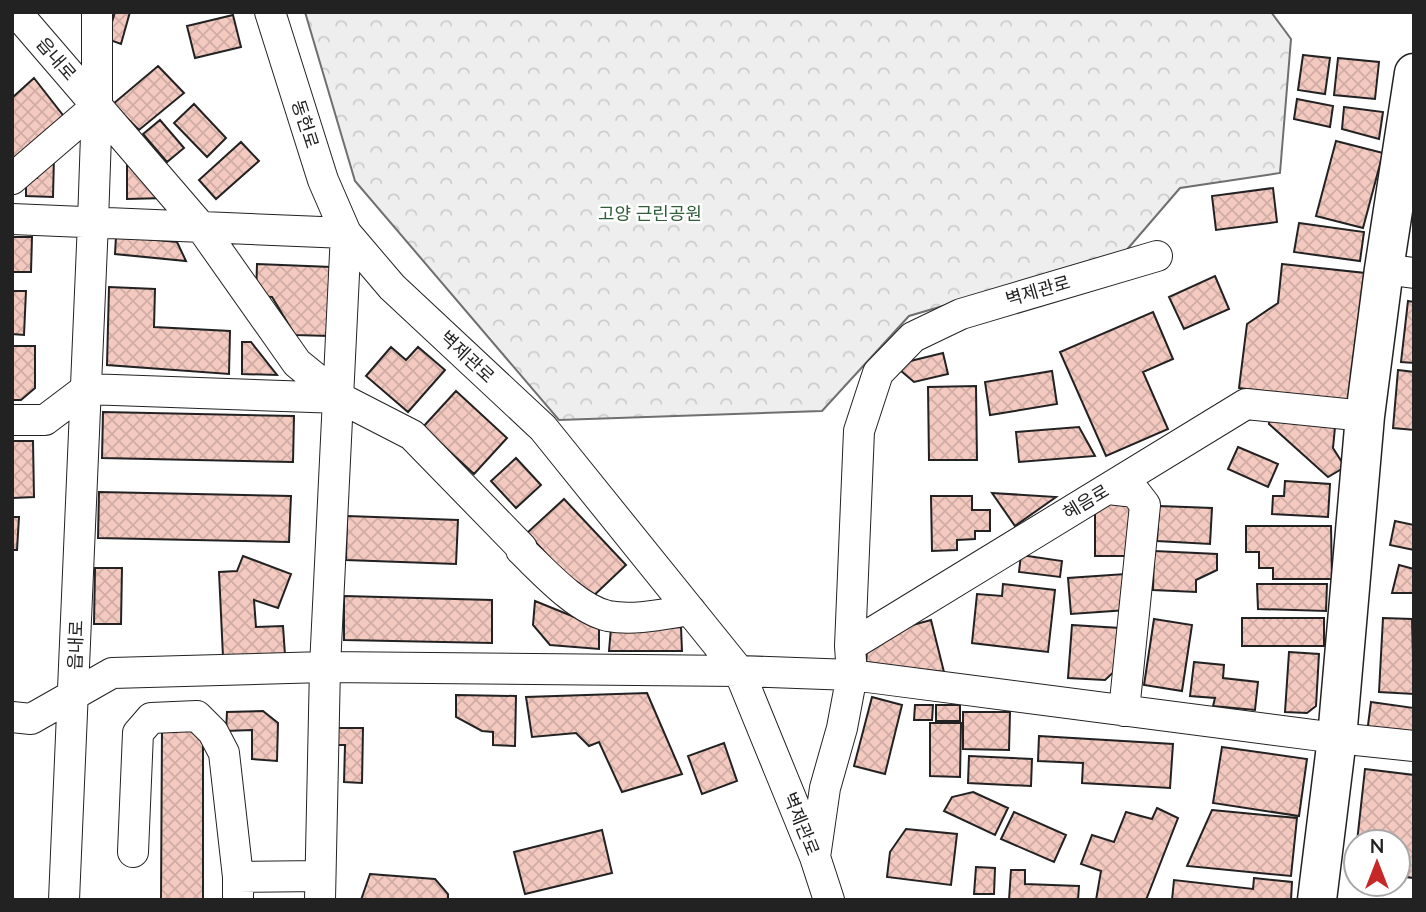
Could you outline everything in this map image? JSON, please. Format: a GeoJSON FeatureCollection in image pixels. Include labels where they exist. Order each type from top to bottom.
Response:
{"type":"FeatureCollection","features":[{"type":"Feature","properties":{"kind":"main road"},"geometry":{"type":"LineString","coordinates":[[1317,900],[1337,738],[1365,415],[1399,271],[1414,73]]}},
{"type":"Feature","properties":{"kind":"street","name":"읍내로"},"geometry":{"type":"LineString","coordinates":[[16,12],[97,106]]}},
{"type":"Feature","properties":{"kind":"street","name":"읍내로"},"geometry":{"type":"LineString","coordinates":[[64,900],[93,222],[97,106],[96,12]]}},
{"type":"Feature","properties":{"kind":"street","name":"동헌로"},"geometry":{"type":"LineString","coordinates":[[270,12],[323,180],[346,233]]}},
{"type":"Feature","properties":{"kind":"street"},"geometry":{"type":"LineString","coordinates":[[12,179],[97,106],[201,227],[297,363],[340,398],[412,435],[569,596],[607,616],[648,617],[690,610]]}},
{"type":"Feature","properties":{"kind":"street"},"geometry":{"type":"LineString","coordinates":[[12,219],[346,233],[325,667],[320,888],[238,888],[224,753],[213,732],[197,716],[151,718],[138,733],[133,852]]}},
{"type":"Feature","properties":{"kind":"street","name":"벽제관로"},"geometry":{"type":"LineString","coordinates":[[346,233],[392,288],[543,428],[739,671],[815,858],[829,900]]}},
{"type":"Feature","properties":{"kind":"street","name":"벽제관로"},"geometry":{"type":"LineString","coordinates":[[850,646],[859,431],[878,373],[913,337],[961,314],[1157,256]]}},
{"type":"Feature","properties":{"kind":"street"},"geometry":{"type":"LineString","coordinates":[[12,420],[45,420],[86,389],[340,398]]}},
{"type":"Feature","properties":{"kind":"street","name":"혜음로"},"geometry":{"type":"LineString","coordinates":[[850,646],[1246,404],[1365,415]]}},
{"type":"Feature","properties":{"kind":"street"},"geometry":{"type":"LineString","coordinates":[[1108,489],[1135,492],[1145,505],[1124,711]]}},
{"type":"Feature","properties":{"kind":"street"},"geometry":{"type":"LineString","coordinates":[[815,858],[825,788],[842,728],[852,675],[850,646]]}},
{"type":"Feature","properties":{"kind":"street"},"geometry":{"type":"LineString","coordinates":[[12,717],[32,719],[112,673],[325,667],[739,671],[852,675],[1414,746]]}},
{"type":"Feature","properties":{"kind":"green space","name":"고양 근린공원"},"geometry":{"type":"Polygon","coordinates":[[[305,12],[1271,12],[1291,39],[1280,173],[1180,188],[1124,253],[909,316],[822,411],[559,420],[355,181],[305,12]]]}},
{"type":"Feature","properties":{"kind":"building"},"geometry":{"type":"Polygon","coordinates":[[[115,12],[130,12],[121,44],[107,39],[115,12]]]}},
{"type":"Feature","properties":{"kind":"building"},"geometry":{"type":"Polygon","coordinates":[[[233,15],[241,47],[195,58],[187,26],[233,15]]]}},
{"type":"Feature","properties":{"kind":"building"},"geometry":{"type":"Polygon","coordinates":[[[1303,55],[1330,58],[1325,94],[1298,90],[1303,55]]]}},
{"type":"Feature","properties":{"kind":"building"},"geometry":{"type":"Polygon","coordinates":[[[1338,58],[1379,62],[1375,99],[1334,95],[1338,58]]]}},
{"type":"Feature","properties":{"kind":"building"},"geometry":{"type":"Polygon","coordinates":[[[158,66],[184,93],[139,130],[113,104],[158,66]]]}},
{"type":"Feature","properties":{"kind":"building"},"geometry":{"type":"Polygon","coordinates":[[[34,78],[69,123],[12,175],[12,98],[34,78]]]}},
{"type":"Feature","properties":{"kind":"building"},"geometry":{"type":"Polygon","coordinates":[[[1297,99],[1333,106],[1330,127],[1294,119],[1297,99]]]}},
{"type":"Feature","properties":{"kind":"building"},"geometry":{"type":"Polygon","coordinates":[[[194,104],[226,138],[207,157],[174,123],[194,104]]]}},
{"type":"Feature","properties":{"kind":"building"},"geometry":{"type":"Polygon","coordinates":[[[1344,107],[1383,112],[1379,139],[1342,129],[1344,107]]]}},
{"type":"Feature","properties":{"kind":"building"},"geometry":{"type":"Polygon","coordinates":[[[160,120],[184,148],[167,162],[143,134],[160,120]]]}},
{"type":"Feature","properties":{"kind":"building"},"geometry":{"type":"Polygon","coordinates":[[[1336,141],[1383,153],[1363,228],[1316,216],[1336,141]]]}},
{"type":"Feature","properties":{"kind":"building"},"geometry":{"type":"Polygon","coordinates":[[[241,142],[259,161],[216,199],[199,180],[241,142]]]}},
{"type":"Feature","properties":{"kind":"building"},"geometry":{"type":"Polygon","coordinates":[[[127,153],[165,198],[127,199],[127,153]]]}},
{"type":"Feature","properties":{"kind":"building"},"geometry":{"type":"Polygon","coordinates":[[[54,156],[53,197],[26,196],[26,178],[37,178],[38,170],[54,156]]]}},
{"type":"Feature","properties":{"kind":"building"},"geometry":{"type":"Polygon","coordinates":[[[1273,188],[1277,222],[1216,230],[1212,196],[1273,188]]]}},
{"type":"Feature","properties":{"kind":"building"},"geometry":{"type":"Polygon","coordinates":[[[1299,223],[1364,232],[1360,261],[1294,252],[1299,223]]]}},
{"type":"Feature","properties":{"kind":"building"},"geometry":{"type":"Polygon","coordinates":[[[116,236],[177,242],[186,261],[115,254],[116,236]]]}},
{"type":"Feature","properties":{"kind":"building"},"geometry":{"type":"Polygon","coordinates":[[[12,237],[32,237],[31,272],[12,272],[12,237]]]}},
{"type":"Feature","properties":{"kind":"building"},"geometry":{"type":"Polygon","coordinates":[[[257,264],[331,267],[329,336],[295,335],[272,297],[256,296],[257,264]]]}},
{"type":"Feature","properties":{"kind":"building"},"geometry":{"type":"Polygon","coordinates":[[[1282,264],[1365,273],[1350,402],[1239,388],[1247,324],[1278,303],[1282,264]]]}},
{"type":"Feature","properties":{"kind":"building"},"geometry":{"type":"Polygon","coordinates":[[[1215,276],[1229,309],[1184,329],[1169,297],[1215,276]]]}},
{"type":"Feature","properties":{"kind":"building"},"geometry":{"type":"Polygon","coordinates":[[[109,287],[155,289],[154,327],[230,331],[229,374],[107,365],[109,287]]]}},
{"type":"Feature","properties":{"kind":"building"},"geometry":{"type":"Polygon","coordinates":[[[12,291],[26,291],[24,335],[12,334],[12,291]]]}},
{"type":"Feature","properties":{"kind":"building"},"geometry":{"type":"Polygon","coordinates":[[[1408,301],[1414,302],[1414,363],[1401,362],[1408,301]]]}},
{"type":"Feature","properties":{"kind":"building"},"geometry":{"type":"Polygon","coordinates":[[[1153,312],[1173,359],[1143,372],[1168,429],[1106,456],[1060,352],[1153,312]]]}},
{"type":"Feature","properties":{"kind":"building"},"geometry":{"type":"Polygon","coordinates":[[[242,342],[251,342],[277,375],[242,374],[242,342]]]}},
{"type":"Feature","properties":{"kind":"building"},"geometry":{"type":"Polygon","coordinates":[[[12,346],[35,346],[35,388],[21,400],[12,400],[12,346]]]}},
{"type":"Feature","properties":{"kind":"building"},"geometry":{"type":"Polygon","coordinates":[[[391,347],[406,360],[418,347],[445,370],[408,412],[366,376],[391,347]]]}},
{"type":"Feature","properties":{"kind":"building"},"geometry":{"type":"Polygon","coordinates":[[[943,353],[948,374],[914,382],[894,365],[943,353]]]}},
{"type":"Feature","properties":{"kind":"building"},"geometry":{"type":"Polygon","coordinates":[[[1398,370],[1414,372],[1414,430],[1393,428],[1398,370]]]}},
{"type":"Feature","properties":{"kind":"building"},"geometry":{"type":"Polygon","coordinates":[[[1052,371],[1057,404],[990,415],[985,382],[1052,371]]]}},
{"type":"Feature","properties":{"kind":"building"},"geometry":{"type":"Polygon","coordinates":[[[976,386],[977,460],[929,460],[928,387],[976,386]]]}},
{"type":"Feature","properties":{"kind":"building"},"geometry":{"type":"Polygon","coordinates":[[[456,391],[507,438],[474,474],[423,427],[456,391]]]}},
{"type":"Feature","properties":{"kind":"building"},"geometry":{"type":"Polygon","coordinates":[[[1270,411],[1336,417],[1333,448],[1345,467],[1328,477],[1269,424],[1270,411]]]}},
{"type":"Feature","properties":{"kind":"building"},"geometry":{"type":"Polygon","coordinates":[[[103,412],[294,416],[293,462],[102,458],[103,412]]]}},
{"type":"Feature","properties":{"kind":"building"},"geometry":{"type":"Polygon","coordinates":[[[1079,427],[1095,456],[1019,462],[1016,432],[1079,427]]]}},
{"type":"Feature","properties":{"kind":"building"},"geometry":{"type":"Polygon","coordinates":[[[12,441],[33,441],[34,497],[13,498],[12,441]]]}},
{"type":"Feature","properties":{"kind":"building"},"geometry":{"type":"Polygon","coordinates":[[[1238,447],[1278,464],[1268,487],[1228,469],[1238,447]]]}},
{"type":"Feature","properties":{"kind":"building"},"geometry":{"type":"Polygon","coordinates":[[[516,458],[541,485],[516,508],[491,481],[516,458]]]}},
{"type":"Feature","properties":{"kind":"building"},"geometry":{"type":"Polygon","coordinates":[[[1285,481],[1330,484],[1328,517],[1272,514],[1273,496],[1284,496],[1285,481]]]}},
{"type":"Feature","properties":{"kind":"building"},"geometry":{"type":"Polygon","coordinates":[[[99,492],[291,496],[289,542],[98,538],[99,492]]]}},
{"type":"Feature","properties":{"kind":"building"},"geometry":{"type":"Polygon","coordinates":[[[992,493],[1056,497],[1015,526],[992,493]]]}},
{"type":"Feature","properties":{"kind":"building"},"geometry":{"type":"Polygon","coordinates":[[[931,496],[972,496],[972,510],[990,510],[990,531],[975,531],[975,539],[957,540],[957,550],[932,551],[931,496]]]}},
{"type":"Feature","properties":{"kind":"building"},"geometry":{"type":"Polygon","coordinates":[[[564,499],[626,565],[589,600],[527,533],[564,499]]]}},
{"type":"Feature","properties":{"kind":"building"},"geometry":{"type":"Polygon","coordinates":[[[1095,504],[1132,504],[1129,556],[1095,556],[1095,504]]]}},
{"type":"Feature","properties":{"kind":"building"},"geometry":{"type":"Polygon","coordinates":[[[1159,506],[1212,508],[1210,544],[1157,541],[1159,506]]]}},
{"type":"Feature","properties":{"kind":"building"},"geometry":{"type":"Polygon","coordinates":[[[347,516],[458,520],[456,564],[346,560],[347,516]]]}},
{"type":"Feature","properties":{"kind":"building"},"geometry":{"type":"Polygon","coordinates":[[[12,517],[19,517],[17,550],[12,550],[12,517]]]}},
{"type":"Feature","properties":{"kind":"building"},"geometry":{"type":"Polygon","coordinates":[[[1395,521],[1414,525],[1414,550],[1390,545],[1395,521]]]}},
{"type":"Feature","properties":{"kind":"building"},"geometry":{"type":"Polygon","coordinates":[[[1246,526],[1331,526],[1332,579],[1273,579],[1273,568],[1259,568],[1259,552],[1246,552],[1246,526]]]}},
{"type":"Feature","properties":{"kind":"building"},"geometry":{"type":"Polygon","coordinates":[[[1154,551],[1217,554],[1217,570],[1196,580],[1196,592],[1153,590],[1154,551]]]}},
{"type":"Feature","properties":{"kind":"building"},"geometry":{"type":"Polygon","coordinates":[[[1021,555],[1062,561],[1060,577],[1019,572],[1021,555]]]}},
{"type":"Feature","properties":{"kind":"building"},"geometry":{"type":"Polygon","coordinates":[[[243,556],[291,574],[278,608],[254,600],[256,627],[283,626],[285,655],[223,657],[219,572],[237,571],[243,556]]]}},
{"type":"Feature","properties":{"kind":"building"},"geometry":{"type":"Polygon","coordinates":[[[1399,565],[1414,569],[1414,593],[1392,593],[1399,565]]]}},
{"type":"Feature","properties":{"kind":"building"},"geometry":{"type":"Polygon","coordinates":[[[95,568],[122,568],[121,624],[94,624],[95,568]]]}},
{"type":"Feature","properties":{"kind":"building"},"geometry":{"type":"Polygon","coordinates":[[[1125,574],[1127,610],[1071,614],[1068,578],[1125,574]]]}},
{"type":"Feature","properties":{"kind":"building"},"geometry":{"type":"Polygon","coordinates":[[[1003,584],[1055,590],[1048,652],[972,643],[977,594],[1002,596],[1003,584]]]}},
{"type":"Feature","properties":{"kind":"building"},"geometry":{"type":"Polygon","coordinates":[[[1257,584],[1327,584],[1326,611],[1258,609],[1257,584]]]}},
{"type":"Feature","properties":{"kind":"building"},"geometry":{"type":"Polygon","coordinates":[[[344,596],[492,600],[492,643],[344,640],[344,596]]]}},
{"type":"Feature","properties":{"kind":"building"},"geometry":{"type":"Polygon","coordinates":[[[535,601],[599,627],[599,649],[550,645],[533,625],[535,601]]]}},
{"type":"Feature","properties":{"kind":"building"},"geometry":{"type":"Polygon","coordinates":[[[1242,618],[1324,618],[1324,646],[1242,646],[1242,618]]]}},
{"type":"Feature","properties":{"kind":"building"},"geometry":{"type":"Polygon","coordinates":[[[1383,618],[1412,619],[1414,694],[1379,692],[1383,618]]]}},
{"type":"Feature","properties":{"kind":"building"},"geometry":{"type":"Polygon","coordinates":[[[1154,619],[1192,625],[1182,691],[1144,685],[1154,619]]]}},
{"type":"Feature","properties":{"kind":"building"},"geometry":{"type":"Polygon","coordinates":[[[931,620],[944,672],[866,664],[868,637],[931,620]]]}},
{"type":"Feature","properties":{"kind":"building"},"geometry":{"type":"Polygon","coordinates":[[[1072,625],[1120,628],[1117,669],[1105,680],[1068,678],[1072,625]]]}},
{"type":"Feature","properties":{"kind":"building"},"geometry":{"type":"Polygon","coordinates":[[[681,627],[682,651],[609,651],[611,628],[681,627]]]}},
{"type":"Feature","properties":{"kind":"building"},"geometry":{"type":"Polygon","coordinates":[[[1289,652],[1319,654],[1316,706],[1307,713],[1285,712],[1289,652]]]}},
{"type":"Feature","properties":{"kind":"building"},"geometry":{"type":"Polygon","coordinates":[[[1194,662],[1224,665],[1223,678],[1258,682],[1255,710],[1213,706],[1215,698],[1190,696],[1194,662]]]}},
{"type":"Feature","properties":{"kind":"building"},"geometry":{"type":"Polygon","coordinates":[[[647,693],[682,774],[622,792],[599,742],[589,746],[576,733],[532,737],[526,697],[647,693]]]}},
{"type":"Feature","properties":{"kind":"building"},"geometry":{"type":"Polygon","coordinates":[[[456,695],[516,696],[515,746],[493,745],[493,732],[482,731],[456,717],[456,695]]]}},
{"type":"Feature","properties":{"kind":"building"},"geometry":{"type":"Polygon","coordinates":[[[872,697],[902,705],[885,774],[854,766],[872,697]]]}},
{"type":"Feature","properties":{"kind":"building"},"geometry":{"type":"Polygon","coordinates":[[[1371,702],[1414,708],[1414,738],[1367,733],[1371,702]]]}},
{"type":"Feature","properties":{"kind":"building"},"geometry":{"type":"Polygon","coordinates":[[[915,705],[933,705],[932,720],[914,720],[915,705]]]}},
{"type":"Feature","properties":{"kind":"building"},"geometry":{"type":"Polygon","coordinates":[[[936,705],[960,705],[960,721],[936,721],[936,705]]]}},
{"type":"Feature","properties":{"kind":"building"},"geometry":{"type":"Polygon","coordinates":[[[263,711],[278,723],[277,761],[252,759],[252,730],[226,731],[227,712],[263,711]]]}},
{"type":"Feature","properties":{"kind":"building"},"geometry":{"type":"Polygon","coordinates":[[[963,712],[1010,712],[1009,750],[963,749],[963,712]]]}},
{"type":"Feature","properties":{"kind":"building"},"geometry":{"type":"Polygon","coordinates":[[[930,723],[961,723],[960,777],[930,776],[930,723]]]}},
{"type":"Feature","properties":{"kind":"building"},"geometry":{"type":"Polygon","coordinates":[[[162,728],[203,728],[203,900],[161,900],[162,728]]]}},
{"type":"Feature","properties":{"kind":"building"},"geometry":{"type":"Polygon","coordinates":[[[335,728],[363,728],[362,783],[344,782],[345,745],[334,745],[335,728]]]}},
{"type":"Feature","properties":{"kind":"building"},"geometry":{"type":"Polygon","coordinates":[[[1039,736],[1173,744],[1170,788],[1082,783],[1083,763],[1038,761],[1039,736]]]}},
{"type":"Feature","properties":{"kind":"building"},"geometry":{"type":"Polygon","coordinates":[[[724,743],[737,781],[702,794],[688,756],[724,743]]]}},
{"type":"Feature","properties":{"kind":"building"},"geometry":{"type":"Polygon","coordinates":[[[1222,747],[1307,759],[1299,816],[1213,803],[1222,747]]]}},
{"type":"Feature","properties":{"kind":"building"},"geometry":{"type":"Polygon","coordinates":[[[969,756],[1032,759],[1031,786],[968,783],[969,756]]]}},
{"type":"Feature","properties":{"kind":"building"},"geometry":{"type":"Polygon","coordinates":[[[1365,769],[1414,775],[1414,878],[1412,828],[1359,828],[1365,769]]]}},
{"type":"Feature","properties":{"kind":"building"},"geometry":{"type":"Polygon","coordinates":[[[973,792],[1008,808],[995,835],[944,811],[952,797],[973,792]]]}},
{"type":"Feature","properties":{"kind":"building"},"geometry":{"type":"Polygon","coordinates":[[[1157,808],[1178,818],[1146,900],[1096,900],[1101,871],[1081,864],[1092,835],[1114,842],[1126,812],[1152,819],[1157,808]]]}},
{"type":"Feature","properties":{"kind":"building"},"geometry":{"type":"Polygon","coordinates":[[[1212,810],[1297,818],[1291,876],[1187,866],[1212,810]]]}},
{"type":"Feature","properties":{"kind":"building"},"geometry":{"type":"Polygon","coordinates":[[[1014,812],[1066,835],[1054,862],[1001,839],[1014,812]]]}},
{"type":"Feature","properties":{"kind":"building"},"geometry":{"type":"Polygon","coordinates":[[[906,829],[957,834],[951,885],[887,877],[890,852],[906,829]]]}},
{"type":"Feature","properties":{"kind":"building"},"geometry":{"type":"Polygon","coordinates":[[[602,830],[612,873],[525,894],[514,852],[602,830]]]}},
{"type":"Feature","properties":{"kind":"building"},"geometry":{"type":"Polygon","coordinates":[[[976,867],[995,868],[994,894],[974,894],[976,867]]]}},
{"type":"Feature","properties":{"kind":"building"},"geometry":{"type":"Polygon","coordinates":[[[1011,870],[1025,870],[1025,884],[1079,886],[1078,900],[1009,900],[1011,870]]]}},
{"type":"Feature","properties":{"kind":"building"},"geometry":{"type":"Polygon","coordinates":[[[370,874],[435,879],[448,894],[448,900],[361,900],[370,874]]]}},
{"type":"Feature","properties":{"kind":"building"},"geometry":{"type":"Polygon","coordinates":[[[1254,878],[1292,882],[1291,900],[1172,900],[1174,880],[1253,889],[1254,878]]]}}]}
